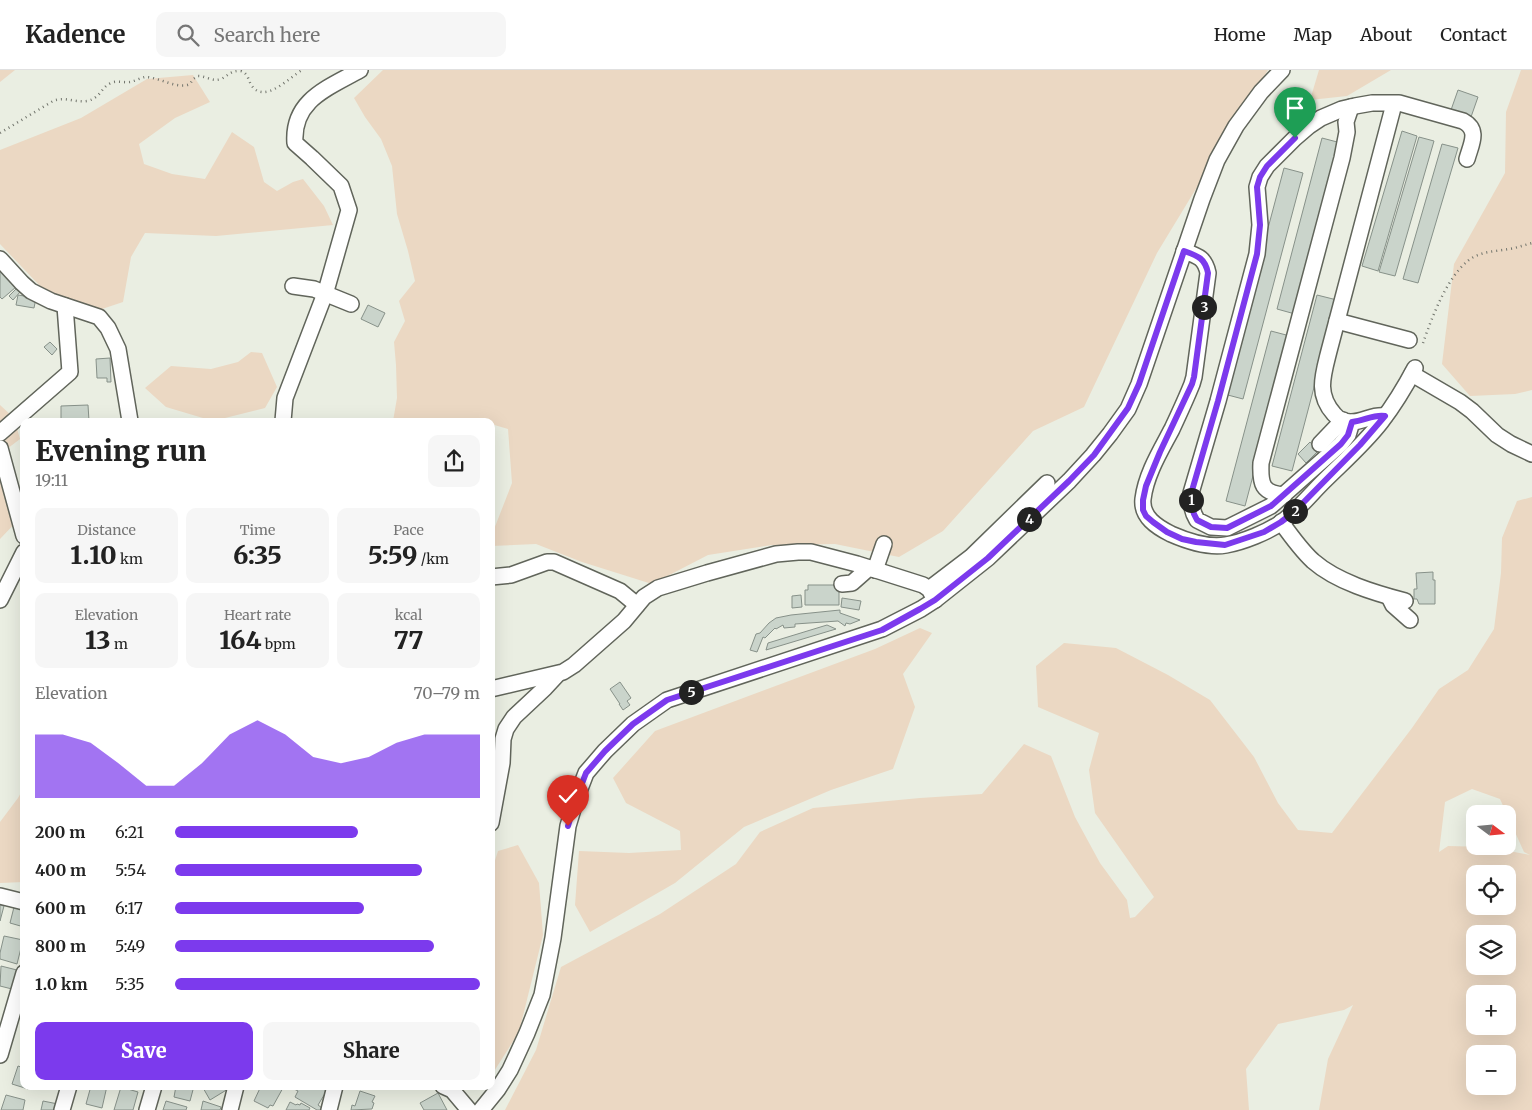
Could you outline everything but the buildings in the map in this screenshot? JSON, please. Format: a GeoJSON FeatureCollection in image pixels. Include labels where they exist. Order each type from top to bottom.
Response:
{"type":"FeatureCollection","features":[{"type":"Feature","properties":{"kind":"street"},"geometry":{"type":"LineString","coordinates":[[283,418],[285,398],[325,293],[349,210],[341,186],[295,143],[294,130],[303,107],[321,92],[360,70]]}},
{"type":"Feature","properties":{"kind":"street"},"geometry":{"type":"LineString","coordinates":[[932,594],[988,558],[1022,526],[1094,455],[1128,408],[1139,384],[1184,251],[1218,160],[1236,126],[1261,92],[1282,70]]}},
{"type":"Feature","properties":{"kind":"street"},"geometry":{"type":"LineString","coordinates":[[1348,421],[1348,435],[1341,444],[1271,506],[1227,528],[1211,527],[1197,520],[1191,504],[1191,494],[1257,254],[1260,225],[1257,187],[1260,177],[1267,166],[1295,138],[1321,118],[1351,107],[1372,103],[1399,103],[1468,123],[1474,133],[1467,159]]}},
{"type":"Feature","properties":{"kind":"street"},"geometry":{"type":"LineString","coordinates":[[1385,416],[1379,415],[1363,421],[1338,419],[1324,400],[1322,384],[1394,104]]}},
{"type":"Feature","properties":{"kind":"street"},"geometry":{"type":"LineString","coordinates":[[1284,495],[1268,492],[1264,487],[1260,472],[1261,463],[1342,158],[1347,132],[1346,122],[1351,107]]}},
{"type":"Feature","properties":{"kind":"street"},"geometry":{"type":"LineString","coordinates":[[1184,251],[1204,261],[1208,273],[1194,377],[1160,452],[1146,486],[1143,500],[1143,510],[1146,516],[1167,532],[1182,539],[1225,545],[1264,532],[1281,522],[1294,512],[1360,445],[1385,416],[1400,395],[1413,371],[1472,411],[1497,435],[1532,454]]}},
{"type":"Feature","properties":{"kind":"street"},"geometry":{"type":"LineString","coordinates":[[0,259],[22,284],[31,291],[65,306],[99,317],[108,328],[118,349],[130,418]]}},
{"type":"Feature","properties":{"kind":"street"},"geometry":{"type":"LineString","coordinates":[[293,286],[314,289],[351,304]]}},
{"type":"Feature","properties":{"kind":"street"},"geometry":{"type":"LineString","coordinates":[[0,433],[70,372],[65,306]]}},
{"type":"Feature","properties":{"kind":"street"},"geometry":{"type":"LineString","coordinates":[[1337,321],[1409,340]]}},
{"type":"Feature","properties":{"kind":"street"},"geometry":{"type":"LineString","coordinates":[[1320,444],[1348,421]]}},
{"type":"Feature","properties":{"kind":"street"},"geometry":{"type":"LineString","coordinates":[[0,448],[20,521]]}},
{"type":"Feature","properties":{"kind":"street"},"geometry":{"type":"LineString","coordinates":[[481,1110],[510,1070],[542,995],[553,938],[568,826],[586,773],[605,751],[633,724],[667,700],[882,630],[920,609],[932,594],[1047,483]]}},
{"type":"Feature","properties":{"kind":"street"},"geometry":{"type":"LineString","coordinates":[[1281,522],[1295,542],[1314,562],[1331,573],[1373,592],[1405,601]]}},
{"type":"Feature","properties":{"kind":"street"},"geometry":{"type":"LineString","coordinates":[[842,584],[852,583],[872,569],[884,544]]}},
{"type":"Feature","properties":{"kind":"street"},"geometry":{"type":"LineString","coordinates":[[495,688],[558,674],[574,666],[624,620],[644,598],[658,588],[776,554],[812,552],[915,582],[932,594]]}},
{"type":"Feature","properties":{"kind":"street"},"geometry":{"type":"LineString","coordinates":[[0,600],[20,560]]}},
{"type":"Feature","properties":{"kind":"street"},"geometry":{"type":"LineString","coordinates":[[495,577],[511,576],[547,562],[554,562],[620,592],[637,605]]}},
{"type":"Feature","properties":{"kind":"street"},"geometry":{"type":"LineString","coordinates":[[1389,596],[1394,605],[1410,620]]}},
{"type":"Feature","properties":{"kind":"street"},"geometry":{"type":"LineString","coordinates":[[495,801],[506,729],[514,717],[558,674]]}},
{"type":"Feature","properties":{"kind":"street"},"geometry":{"type":"LineString","coordinates":[[0,896],[20,901]]}},
{"type":"Feature","properties":{"kind":"street"},"geometry":{"type":"LineString","coordinates":[[0,1055],[20,987]]}},
{"type":"Feature","properties":{"kind":"street"},"geometry":{"type":"LineString","coordinates":[[62,1110],[68,1090]]}},
{"type":"Feature","properties":{"kind":"street"},"geometry":{"type":"LineString","coordinates":[[147,1110],[153,1090]]}},
{"type":"Feature","properties":{"kind":"street"},"geometry":{"type":"LineString","coordinates":[[230,1110],[235,1090]]}},
{"type":"Feature","properties":{"kind":"street"},"geometry":{"type":"LineString","coordinates":[[329,1110],[334,1090]]}},
{"type":"Feature","properties":{"kind":"street"},"geometry":{"type":"LineString","coordinates":[[452,1090],[468,1110]]}},
{"type":"Feature","properties":{"kind":"path"},"geometry":{"type":"LineString","coordinates":[[0,133],[53,100],[59,98],[79,102],[87,101],[96,98],[110,83],[119,81],[133,82],[144,77],[183,86],[190,84],[198,76],[215,80],[237,70],[247,75],[252,87],[262,92],[274,90],[302,70]]}},
{"type":"Feature","properties":{"kind":"path"},"geometry":{"type":"LineString","coordinates":[[1413,371],[1429,325],[1443,296],[1457,272],[1467,261],[1477,255],[1512,249],[1532,243]]}},
{"type":"Feature","properties":{"kind":"shaded area"},"geometry":{"type":"Polygon","coordinates":[[[0,70],[15,70],[0,82],[0,70]]]}},
{"type":"Feature","properties":{"kind":"shaded area"},"geometry":{"type":"Polygon","coordinates":[[[383,70],[1268,70],[1157,253],[1084,407],[1033,431],[943,531],[899,557],[835,544],[772,545],[708,555],[652,584],[582,562],[536,544],[495,546],[495,527],[512,483],[508,429],[495,425],[495,418],[394,418],[397,398],[394,342],[405,321],[399,301],[415,281],[397,214],[392,166],[381,139],[354,98],[383,70]]]}},
{"type":"Feature","properties":{"kind":"shaded area"},"geometry":{"type":"Polygon","coordinates":[[[1319,70],[1391,70],[1347,96],[1310,100],[1319,70]]]}},
{"type":"Feature","properties":{"kind":"shaded area"},"geometry":{"type":"Polygon","coordinates":[[[1521,70],[1532,70],[1532,390],[1515,394],[1470,396],[1442,364],[1454,264],[1505,173],[1506,112],[1521,70]]]}},
{"type":"Feature","properties":{"kind":"shaded area"},"geometry":{"type":"Polygon","coordinates":[[[193,75],[210,102],[175,118],[139,144],[144,164],[172,174],[205,179],[232,132],[254,147],[264,182],[277,191],[303,179],[324,206],[333,225],[216,236],[145,233],[131,257],[123,302],[93,312],[41,287],[0,244],[0,150],[81,118],[147,79],[193,75]]]}},
{"type":"Feature","properties":{"kind":"shaded area"},"geometry":{"type":"Polygon","coordinates":[[[251,352],[262,353],[277,387],[265,408],[225,418],[203,418],[166,407],[145,388],[171,366],[211,369],[238,362],[251,352]]]}},
{"type":"Feature","properties":{"kind":"shaded area"},"geometry":{"type":"Polygon","coordinates":[[[0,405],[14,418],[20,439],[3,452],[19,519],[0,539],[0,405]]]}},
{"type":"Feature","properties":{"kind":"shaded area"},"geometry":{"type":"Polygon","coordinates":[[[1532,497],[1532,1110],[1319,1110],[1328,1059],[1353,1005],[1344,1010],[1278,1024],[1246,1069],[1249,1110],[505,1110],[536,1050],[561,967],[660,914],[736,864],[760,832],[813,808],[982,794],[1024,744],[1051,756],[1075,817],[1100,863],[1127,900],[1130,918],[1135,917],[1154,897],[1095,813],[1089,770],[1099,733],[1038,707],[1036,666],[1064,643],[1116,648],[1168,675],[1210,700],[1254,757],[1278,803],[1298,830],[1332,833],[1412,728],[1439,689],[1468,670],[1494,629],[1501,573],[1502,538],[1517,501],[1532,497]]]}},
{"type":"Feature","properties":{"kind":"shaded area"},"geometry":{"type":"Polygon","coordinates":[[[920,628],[932,633],[903,674],[915,707],[893,769],[831,790],[744,827],[675,883],[590,932],[575,905],[579,851],[629,853],[681,850],[680,831],[626,803],[613,778],[655,731],[875,649],[920,628]]]}},
{"type":"Feature","properties":{"kind":"shaded area"},"geometry":{"type":"Polygon","coordinates":[[[20,794],[20,882],[0,883],[0,822],[20,794]]]}},
{"type":"Feature","properties":{"kind":"shaded area"},"geometry":{"type":"Polygon","coordinates":[[[518,845],[539,883],[543,935],[519,1032],[495,1070],[495,860],[498,851],[518,845]]]}},
{"type":"Feature","properties":{"kind":"route"},"geometry":{"type":"LineString","coordinates":[[568,826],[586,773],[605,751],[633,724],[667,700],[882,630],[935,600],[988,558],[1094,455],[1128,408],[1139,384],[1184,251],[1204,261],[1208,269],[1194,377],[1146,486],[1143,510],[1146,516],[1153,522],[1167,532],[1182,539],[1225,545],[1264,532],[1294,512],[1360,445],[1385,416],[1373,416],[1363,421],[1352,422],[1348,435],[1341,444],[1271,506],[1237,524],[1222,529],[1211,527],[1197,520],[1191,504],[1191,494],[1257,254],[1260,225],[1257,187],[1260,177],[1267,166],[1295,138]]}}]}
